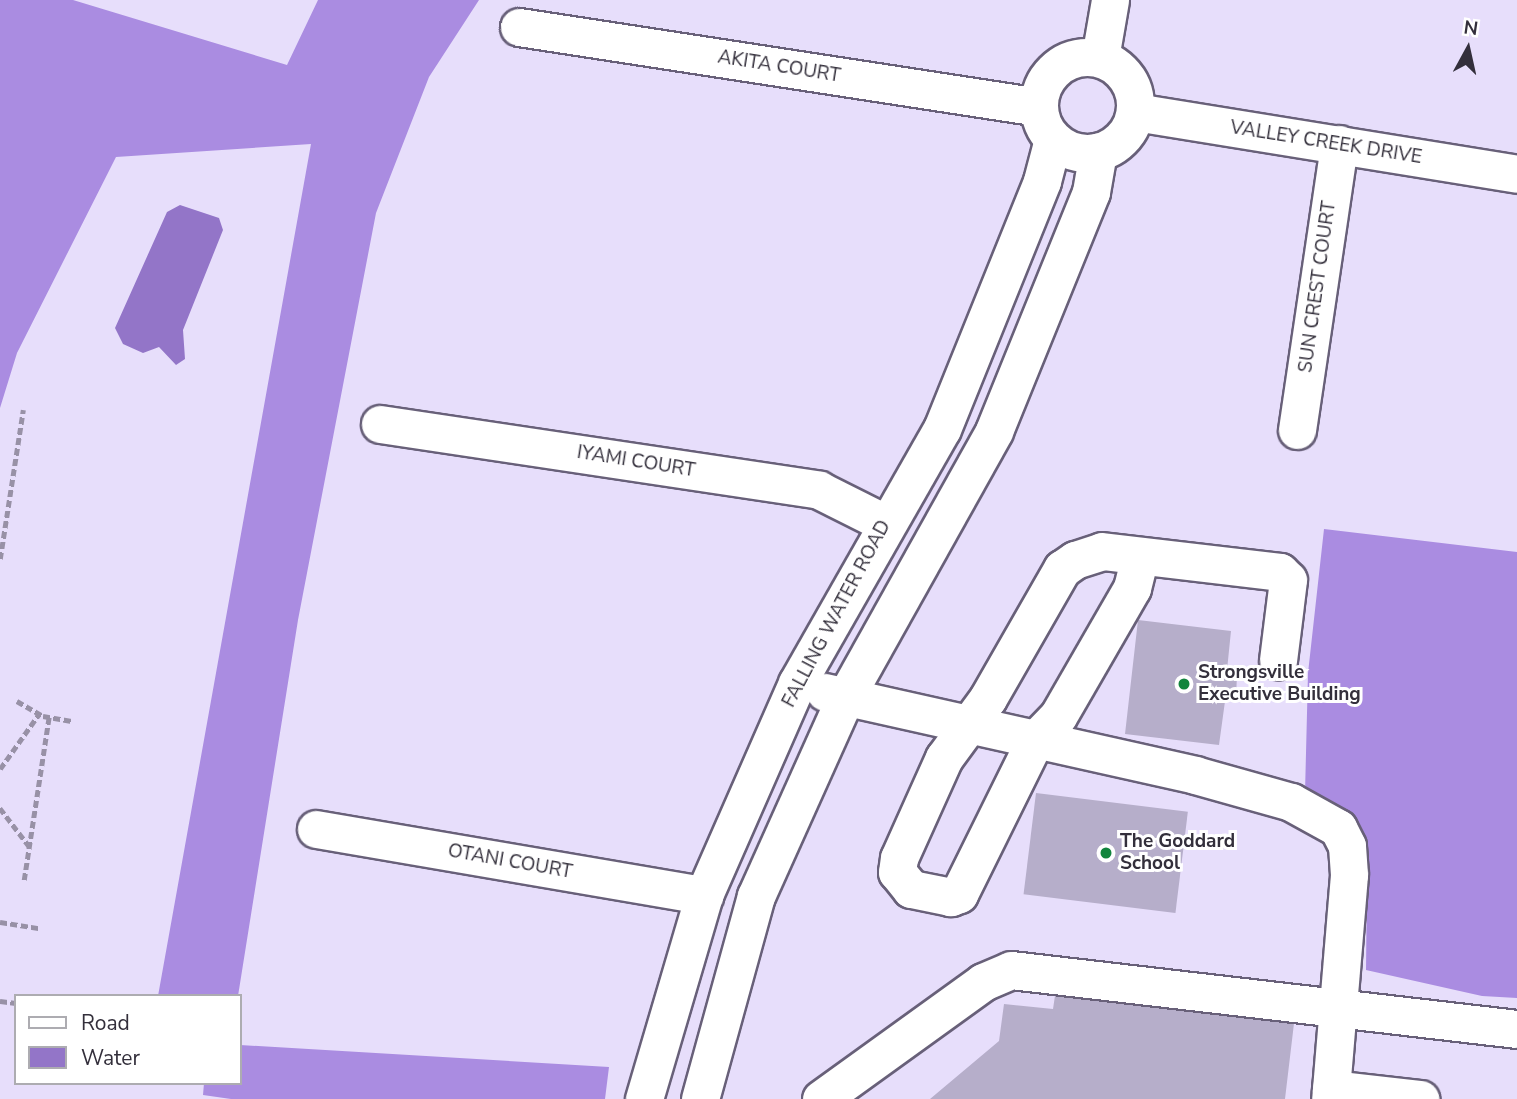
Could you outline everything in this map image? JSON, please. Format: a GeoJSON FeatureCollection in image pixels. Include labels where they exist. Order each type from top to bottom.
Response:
{"type":"FeatureCollection","features":[{"type":"Feature","properties":{"kind":"street"},"geometry":{"type":"LineString","coordinates":[[1046,123],[1066,148],[1097,152],[1125,136],[1135,112],[1134,91],[1127,76],[1100,58],[1110,0]]}},
{"type":"Feature","properties":{"kind":"street","name":"AKITA COURT"},"geometry":{"type":"LineString","coordinates":[[519,27],[1046,123]]}},
{"type":"Feature","properties":{"kind":"street","name":"FALLING WATER ROAD"},"geometry":{"type":"LineString","coordinates":[[644,1099],[704,895],[797,683],[885,523],[942,429],[1042,181],[1046,123],[1045,80],[1055,68],[1077,58],[1100,58]]}},
{"type":"Feature","properties":{"kind":"street","name":"VALLEY CREEK DRIVE"},"geometry":{"type":"LineString","coordinates":[[1135,112],[1517,174]]}},
{"type":"Feature","properties":{"kind":"street","name":"SUN CREST COURT"},"geometry":{"type":"LineString","coordinates":[[1297,430],[1339,144]]}},
{"type":"Feature","properties":{"kind":"street"},"geometry":{"type":"LineString","coordinates":[[700,1099],[756,896],[845,698],[994,431],[1091,192],[1097,152]]}},
{"type":"Feature","properties":{"kind":"street","name":"IYAMI COURT"},"geometry":{"type":"LineString","coordinates":[[380,424],[819,490],[885,523]]}},
{"type":"Feature","properties":{"kind":"street"},"geometry":{"type":"LineString","coordinates":[[1140,556],[1132,588],[1058,716],[1035,740],[959,894],[951,897],[911,889],[897,872],[899,858],[944,758],[988,698],[1062,569],[1102,551],[1280,572],[1288,580],[1278,660]]}},
{"type":"Feature","properties":{"kind":"street"},"geometry":{"type":"LineString","coordinates":[[797,683],[845,698],[1267,795],[1320,815],[1338,828],[1347,846],[1349,875],[1330,1094],[1420,1099]]}},
{"type":"Feature","properties":{"kind":"street","name":"OTANI COURT"},"geometry":{"type":"LineString","coordinates":[[316,829],[704,895]]}},
{"type":"Feature","properties":{"kind":"street"},"geometry":{"type":"LineString","coordinates":[[821,1099],[983,982],[1011,970],[1517,1029]]}},
{"type":"Feature","properties":{"kind":"path"},"geometry":{"type":"LineString","coordinates":[[0,559],[23,410]]}},
{"type":"Feature","properties":{"kind":"path"},"geometry":{"type":"LineString","coordinates":[[17,701],[39,714],[72,721]]}},
{"type":"Feature","properties":{"kind":"path"},"geometry":{"type":"LineString","coordinates":[[0,769],[39,714]]}},
{"type":"Feature","properties":{"kind":"path"},"geometry":{"type":"LineString","coordinates":[[24,880],[49,717]]}},
{"type":"Feature","properties":{"kind":"path"},"geometry":{"type":"LineString","coordinates":[[0,808],[29,846]]}},
{"type":"Feature","properties":{"kind":"path"},"geometry":{"type":"LineString","coordinates":[[0,922],[39,928]]}},
{"type":"Feature","properties":{"kind":"shaded area"},"geometry":{"type":"Polygon","coordinates":[[[0,0],[73,0],[287,65],[318,0],[479,0],[429,77],[376,213],[298,620],[238,994],[158,994],[311,144],[116,157],[17,353],[0,408],[0,0]]]}},
{"type":"Feature","properties":{"kind":"shaded area"},"geometry":{"type":"Polygon","coordinates":[[[1324,529],[1517,552],[1517,998],[1482,996],[1366,970],[1367,875],[1358,822],[1305,793],[1308,673],[1324,529]]]}},
{"type":"Feature","properties":{"kind":"shaded area"},"geometry":{"type":"Polygon","coordinates":[[[242,1045],[609,1067],[605,1099],[231,1099],[203,1095],[204,1085],[242,1085],[242,1045]]]}},
{"type":"Feature","properties":{"kind":"water"},"geometry":{"type":"Polygon","coordinates":[[[180,205],[219,218],[223,230],[183,330],[185,359],[176,365],[159,347],[143,353],[123,344],[115,328],[167,212],[180,205]]]}},
{"type":"Feature","properties":{"kind":"building","name":"Strongsville Executive Building"},"geometry":{"type":"Polygon","coordinates":[[[1138,620],[1231,631],[1227,670],[1237,675],[1236,697],[1226,694],[1219,745],[1125,734],[1138,620]]]}},
{"type":"Feature","properties":{"kind":"building","name":"The Goddard School"},"geometry":{"type":"Polygon","coordinates":[[[1036,793],[1188,812],[1175,913],[1024,894],[1036,793]]]}},
{"type":"Feature","properties":{"kind":"building"},"geometry":{"type":"Polygon","coordinates":[[[1056,989],[1295,1015],[1285,1099],[930,1099],[999,1041],[1004,1004],[1053,1009],[1056,989]]]}},
{"type":"Feature","properties":{"kind":"place","name":"Strongsville Executive Building"},"geometry":{"type":"Point","coordinates":[1184,684]}},
{"type":"Feature","properties":{"kind":"place","name":"The Goddard School"},"geometry":{"type":"Point","coordinates":[1106,853]}}]}
